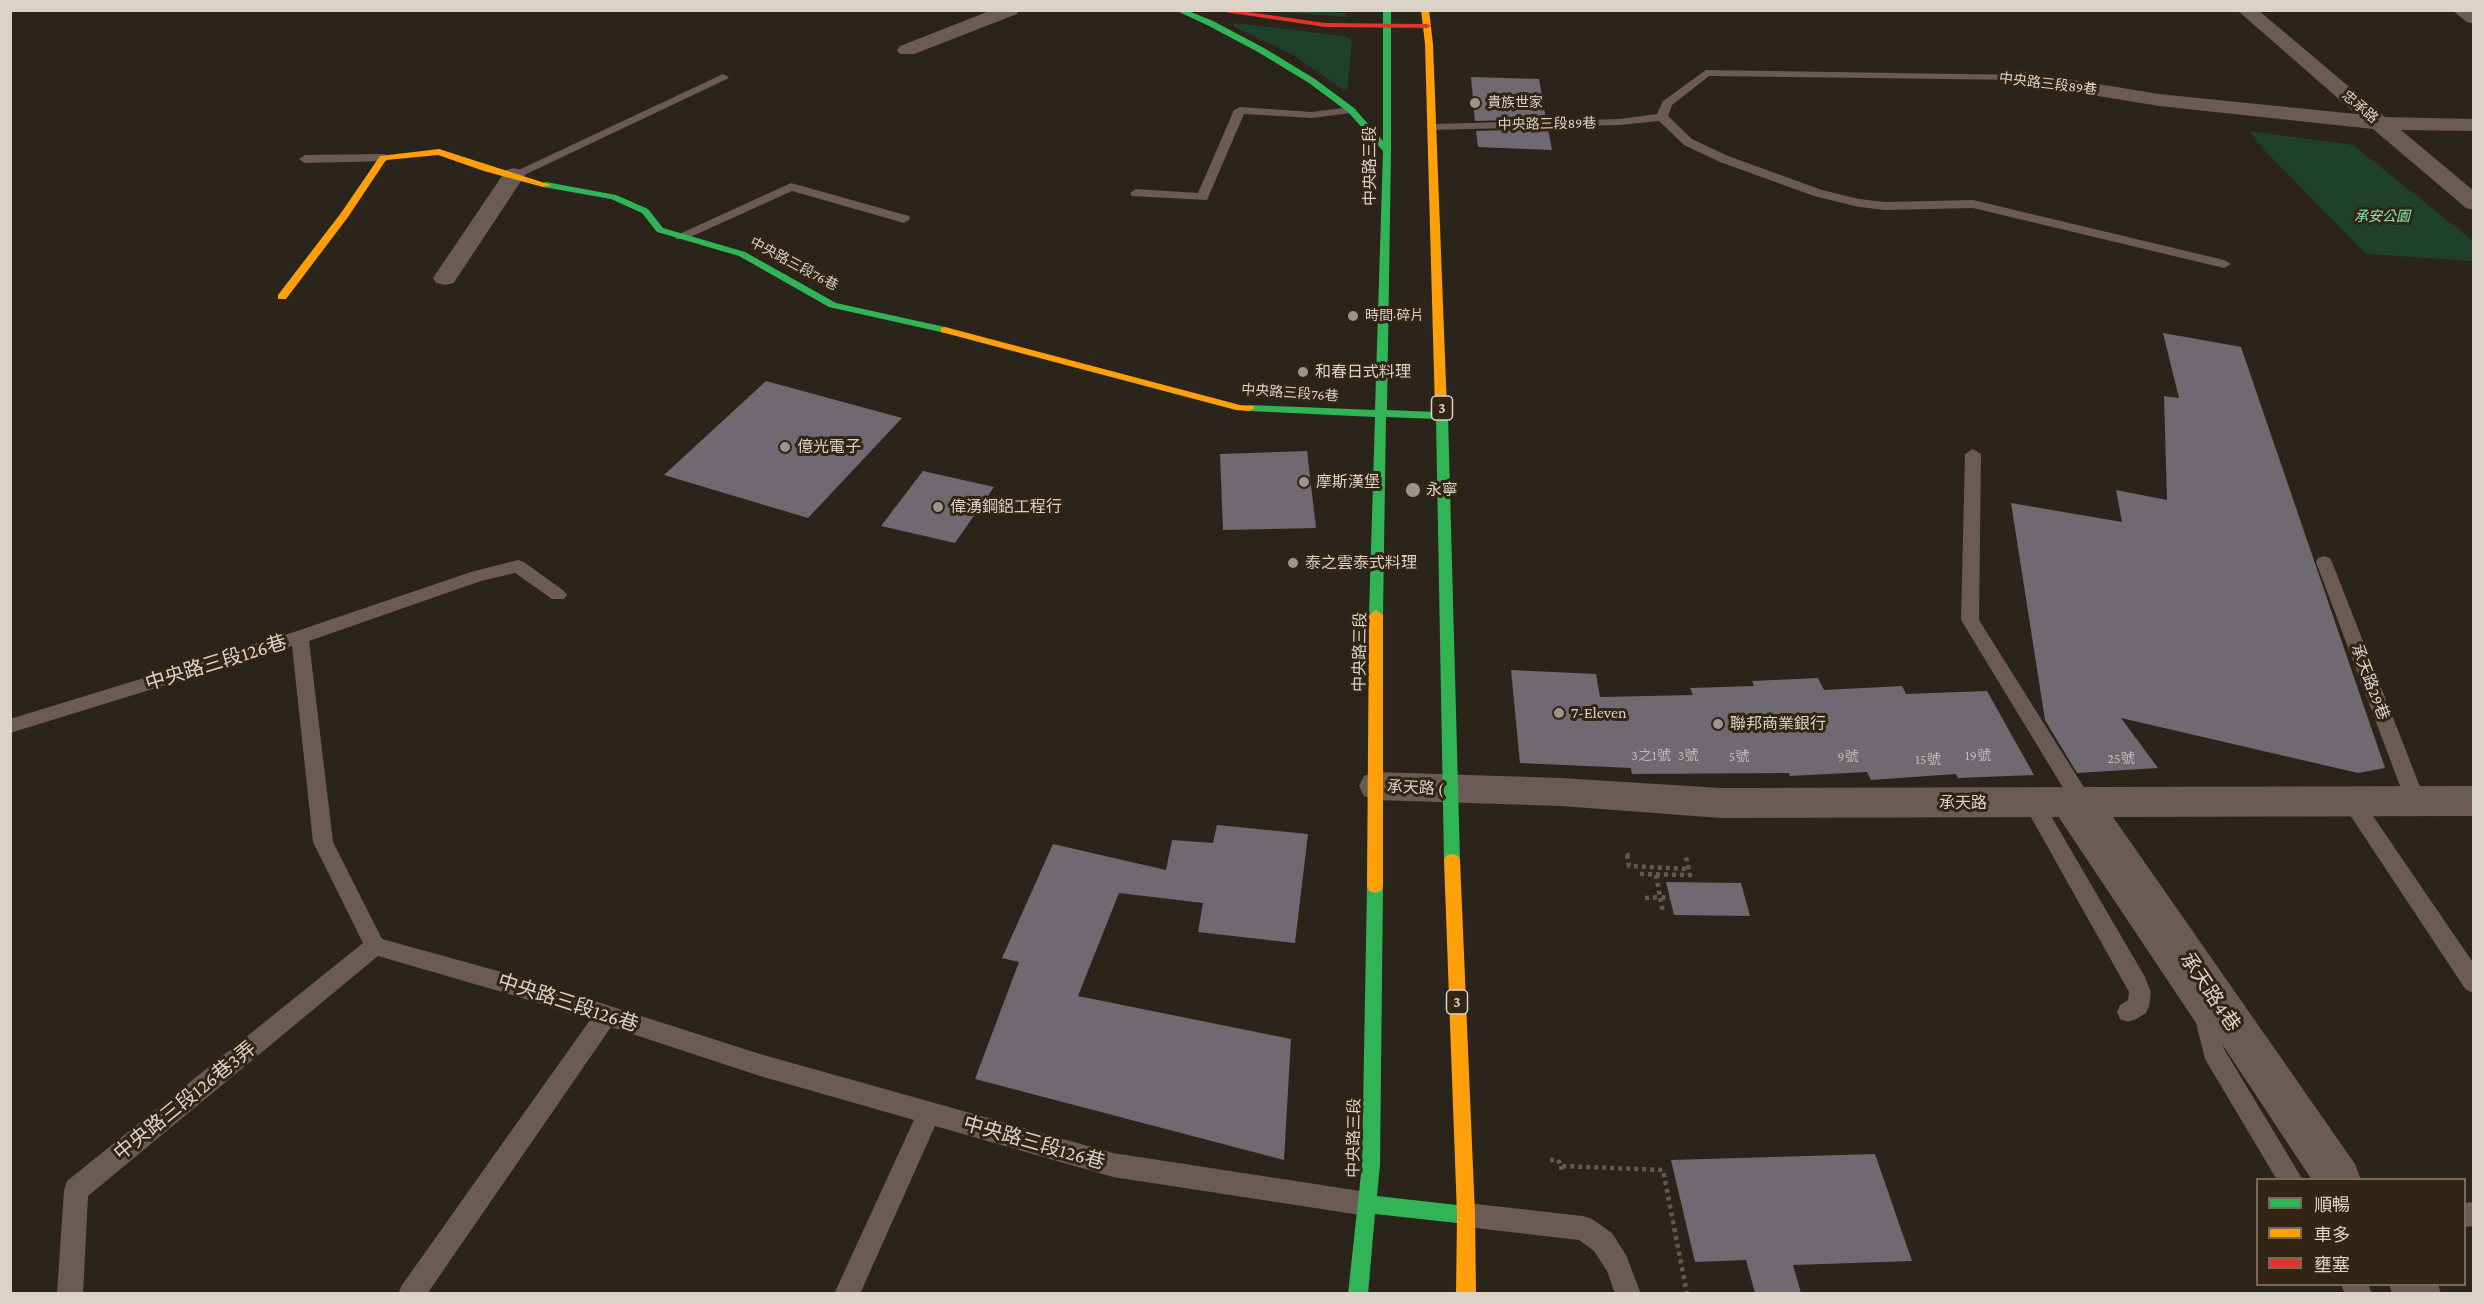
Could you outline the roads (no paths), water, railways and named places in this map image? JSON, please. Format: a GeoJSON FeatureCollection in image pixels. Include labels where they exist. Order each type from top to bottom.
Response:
{"type":"FeatureCollection","features":[{"type":"Feature","properties":{"kind":"main road"},"geometry":{"type":"LineString","coordinates":[[1178,10],[1210,23],[1261,50],[1312,81],[1351,110],[1387,151]]}},
{"type":"Feature","properties":{"kind":"main road"},"geometry":{"type":"LineString","coordinates":[[1214,10],[1325,25],[1427,26]]}},
{"type":"Feature","properties":{"kind":"main road","name":"中央路三段"},"geometry":{"type":"LineString","coordinates":[[1358,1293],[1369,1204],[1377,786],[1375,677],[1387,151],[1387,10]]}},
{"type":"Feature","properties":{"kind":"main road","name":"3"},"geometry":{"type":"LineString","coordinates":[[1425,10],[1432,127],[1442,416],[1452,790],[1452,877],[1466,1215],[1466,1293]]}},
{"type":"Feature","properties":{"kind":"main road","name":"中央路三段76巷"},"geometry":{"type":"LineString","coordinates":[[383,158],[439,152],[487,169],[555,188],[613,197],[645,212],[660,230],[742,254],[833,305],[968,335],[1240,408],[1442,416]]}},
{"type":"Feature","properties":{"kind":"main road"},"geometry":{"type":"LineString","coordinates":[[282,297],[345,215],[383,158]]}},
{"type":"Feature","properties":{"kind":"main road"},"geometry":{"type":"LineString","coordinates":[[1369,1204],[1466,1215]]}},
{"type":"Feature","properties":{"kind":"street"},"geometry":{"type":"LineString","coordinates":[[907,50],[1010,10]]}},
{"type":"Feature","properties":{"kind":"street","name":"忠承路"},"geometry":{"type":"LineString","coordinates":[[2246,10],[2474,203]]}},
{"type":"Feature","properties":{"kind":"street"},"geometry":{"type":"LineString","coordinates":[[2461,10],[2474,18]]}},
{"type":"Feature","properties":{"kind":"street","name":"中央路三段89巷"},"geometry":{"type":"LineString","coordinates":[[2019,77],[2159,100],[2380,123],[2474,125]]}},
{"type":"Feature","properties":{"kind":"street"},"geometry":{"type":"LineString","coordinates":[[445,278],[514,175]]}},
{"type":"Feature","properties":{"kind":"street","name":"承天路 ("},"geometry":{"type":"LineString","coordinates":[[1377,786],[1452,790]]}},
{"type":"Feature","properties":{"kind":"street","name":"承天路"},"geometry":{"type":"LineString","coordinates":[[1452,790],[1561,792],[1721,803],[2474,801]]}},
{"type":"Feature","properties":{"kind":"street","name":"承天路4巷"},"geometry":{"type":"LineString","coordinates":[[2059,803],[2233,1025],[2338,1178]]}},
{"type":"Feature","properties":{"kind":"lane","name":"中央路三段89巷"},"geometry":{"type":"LineString","coordinates":[[1432,127],[1620,122],[1662,117],[1667,103],[1706,73],[2019,77]]}},
{"type":"Feature","properties":{"kind":"lane"},"geometry":{"type":"LineString","coordinates":[[514,175],[723,77]]}},
{"type":"Feature","properties":{"kind":"lane"},"geometry":{"type":"LineString","coordinates":[[1136,193],[1203,196],[1240,110],[1312,115],[1351,110]]}},
{"type":"Feature","properties":{"kind":"lane"},"geometry":{"type":"LineString","coordinates":[[1662,117],[1688,142],[1724,159],[1818,193],[1859,204],[1885,206],[1949,202],[1972,204],[2224,264]]}},
{"type":"Feature","properties":{"kind":"lane"},"geometry":{"type":"LineString","coordinates":[[305,159],[383,158]]}},
{"type":"Feature","properties":{"kind":"lane"},"geometry":{"type":"LineString","coordinates":[[681,236],[791,187],[904,219]]}},
{"type":"Feature","properties":{"kind":"lane"},"geometry":{"type":"LineString","coordinates":[[1973,454],[1971,620],[2059,803],[2134,977],[2140,992],[2138,1006],[2128,1012]]}},
{"type":"Feature","properties":{"kind":"lane","name":"承天路29巷"},"geometry":{"type":"LineString","coordinates":[[2324,562],[2416,802]]}},
{"type":"Feature","properties":{"kind":"lane"},"geometry":{"type":"LineString","coordinates":[[300,637],[477,576],[518,566],[558,595]]}},
{"type":"Feature","properties":{"kind":"lane","name":"中央路三段126巷"},"geometry":{"type":"LineString","coordinates":[[10,726],[300,637],[323,842],[375,946],[516,986],[760,1065],[1113,1165],[1369,1204]]}},
{"type":"Feature","properties":{"kind":"lane"},"geometry":{"type":"LineString","coordinates":[[2059,803],[2207,1020],[2212,1052],[2289,1178]]}},
{"type":"Feature","properties":{"kind":"lane"},"geometry":{"type":"LineString","coordinates":[[2353,803],[2474,983]]}},
{"type":"Feature","properties":{"kind":"lane","name":"中央路三段126巷3弄"},"geometry":{"type":"LineString","coordinates":[[70,1293],[76,1190],[375,946]]}},
{"type":"Feature","properties":{"kind":"lane"},"geometry":{"type":"LineString","coordinates":[[411,1293],[607,1015]]}},
{"type":"Feature","properties":{"kind":"lane"},"geometry":{"type":"LineString","coordinates":[[2233,1025],[2249,1110]]}},
{"type":"Feature","properties":{"kind":"lane"},"geometry":{"type":"LineString","coordinates":[[848,1293],[929,1113]]}},
{"type":"Feature","properties":{"kind":"lane"},"geometry":{"type":"LineString","coordinates":[[1466,1215],[1583,1228],[1603,1242],[1617,1264],[1628,1293]]}},
{"type":"Feature","properties":{"kind":"place","name":"貴族世家"},"geometry":{"type":"Point","coordinates":[1475,103]}},
{"type":"Feature","properties":{"kind":"place","name":"時間·碎片"},"geometry":{"type":"Point","coordinates":[1353,316]}},
{"type":"Feature","properties":{"kind":"place","name":"和春日式料理"},"geometry":{"type":"Point","coordinates":[1303,372]}},
{"type":"Feature","properties":{"kind":"place","name":"億光電子"},"geometry":{"type":"Point","coordinates":[785,447]}},
{"type":"Feature","properties":{"kind":"place","name":"摩斯漢堡"},"geometry":{"type":"Point","coordinates":[1304,482]}},
{"type":"Feature","properties":{"kind":"place","name":"永寧"},"geometry":{"type":"Point","coordinates":[1413,490]}},
{"type":"Feature","properties":{"kind":"place","name":"偉湧鋼鋁工程行"},"geometry":{"type":"Point","coordinates":[938,507]}},
{"type":"Feature","properties":{"kind":"place","name":"泰之雲泰式料理"},"geometry":{"type":"Point","coordinates":[1293,563]}},
{"type":"Feature","properties":{"kind":"place","name":"7-Eleven"},"geometry":{"type":"Point","coordinates":[1559,713]}},
{"type":"Feature","properties":{"kind":"place","name":"聯邦商業銀行"},"geometry":{"type":"Point","coordinates":[1718,724]}},
{"type":"Feature","properties":{"kind":"park label","name":"承安公園"},"geometry":{"type":"Point","coordinates":[2382,217]}}]}
